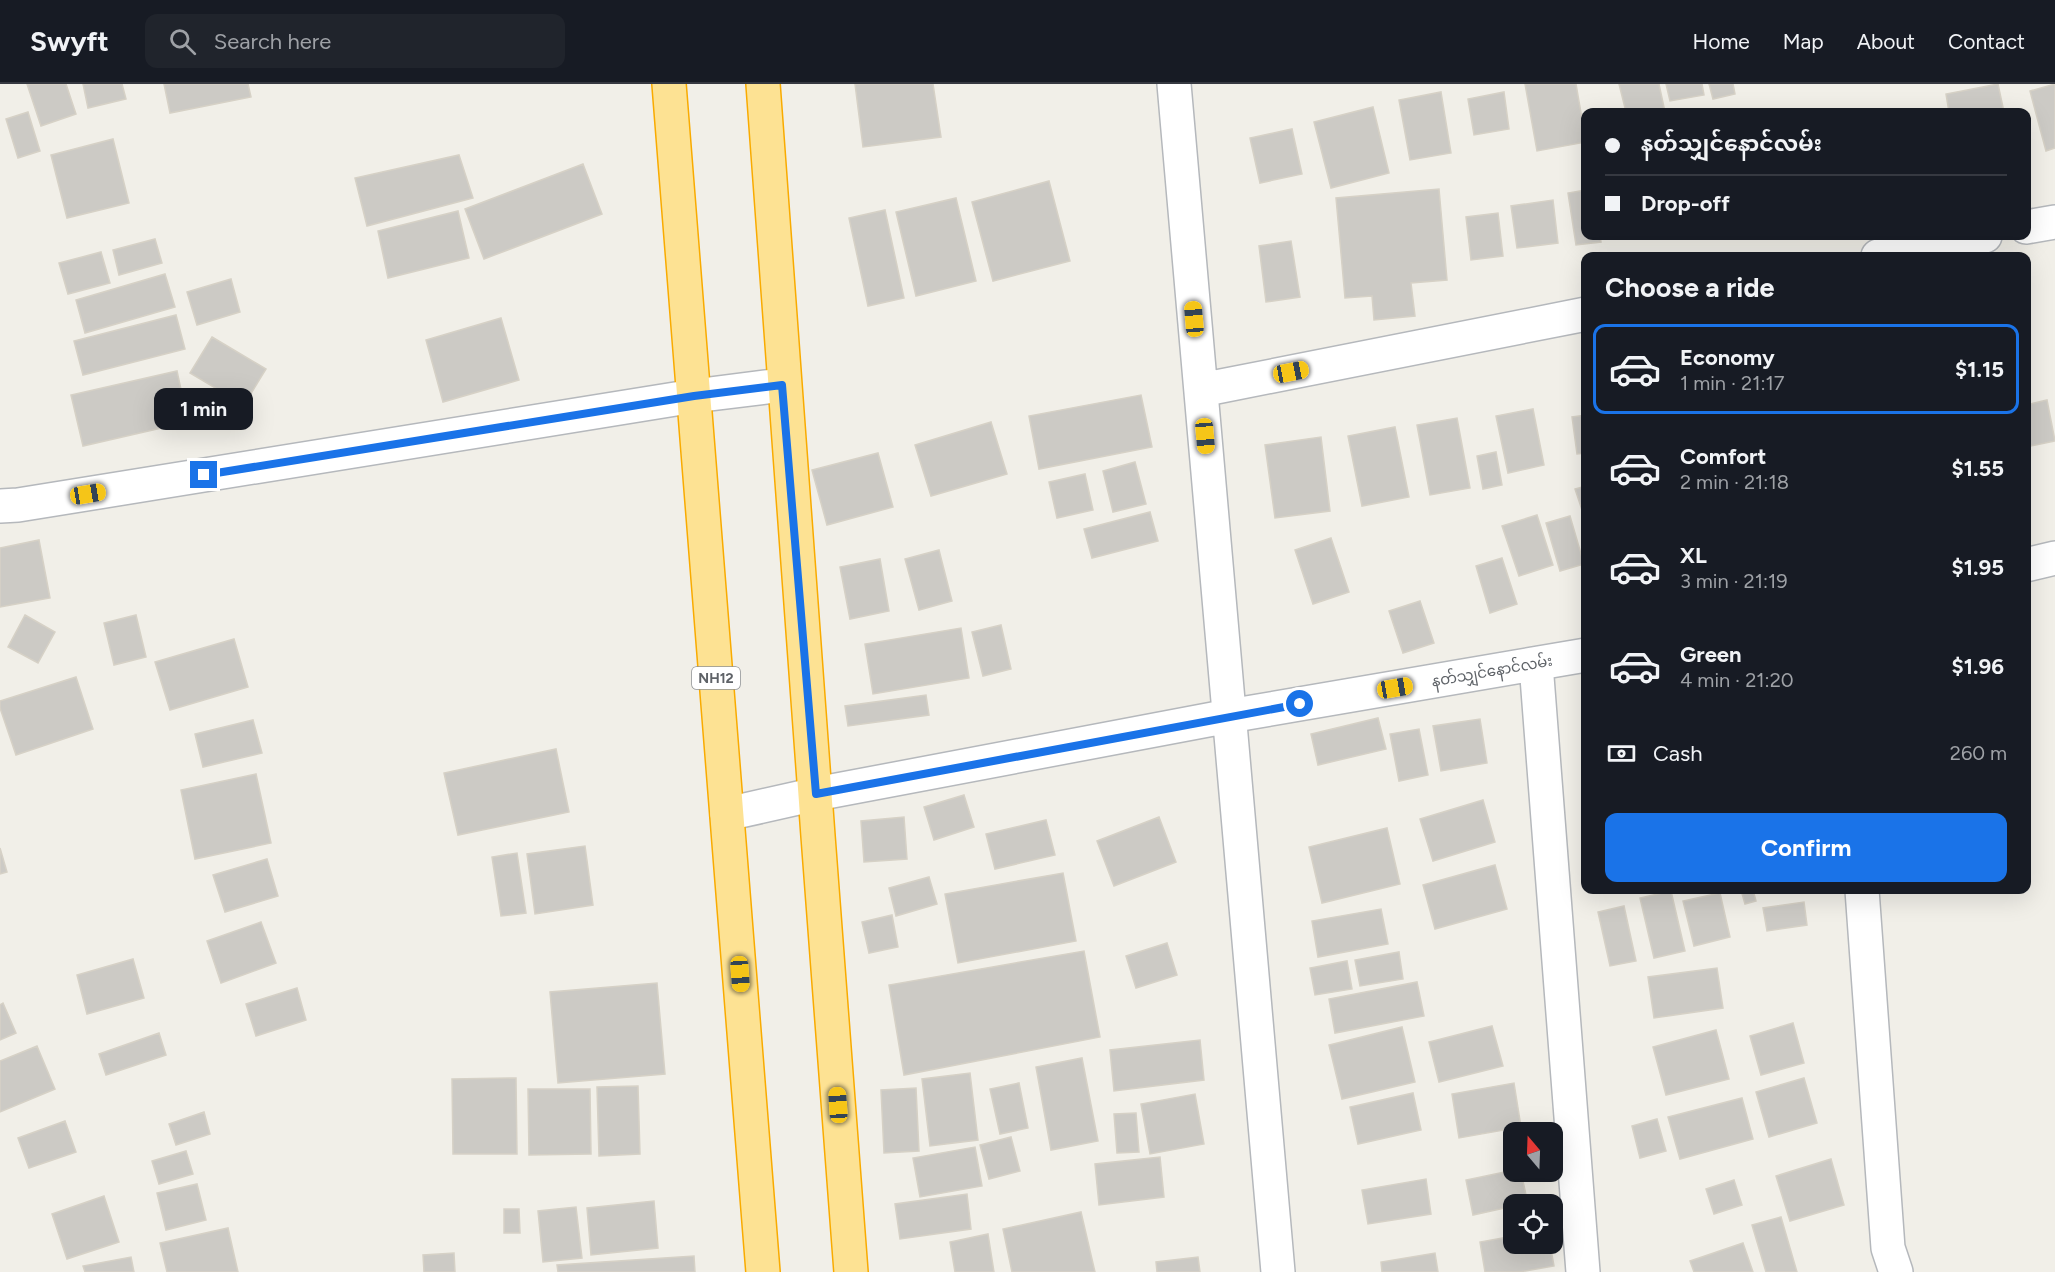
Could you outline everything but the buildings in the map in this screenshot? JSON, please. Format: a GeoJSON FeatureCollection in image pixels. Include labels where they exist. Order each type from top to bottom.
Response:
{"type":"FeatureCollection","features":[{"type":"Feature","properties":{"kind":"highway","name":"NH12"},"geometry":{"type":"LineString","coordinates":[[669,84],[763,1272]]}},
{"type":"Feature","properties":{"kind":"highway"},"geometry":{"type":"LineString","coordinates":[[763,84],[782,385],[816,794],[851,1272]]}},
{"type":"Feature","properties":{"kind":"street"},"geometry":{"type":"LineString","coordinates":[[1174,84],[1278,1272]]}},
{"type":"Feature","properties":{"kind":"street"},"geometry":{"type":"LineString","coordinates":[[2031,226],[2055,222]]}},
{"type":"Feature","properties":{"kind":"street"},"geometry":{"type":"LineString","coordinates":[[1899,252],[1964,240]]}},
{"type":"Feature","properties":{"kind":"street"},"geometry":{"type":"LineString","coordinates":[[1200,390],[1581,315]]}},
{"type":"Feature","properties":{"kind":"street"},"geometry":{"type":"LineString","coordinates":[[0,506],[694,396],[782,385]]}},
{"type":"Feature","properties":{"kind":"street"},"geometry":{"type":"LineString","coordinates":[[2031,564],[2055,558]]}},
{"type":"Feature","properties":{"kind":"street","name":"နတ်သျှင်နောင်လမ်း"},"geometry":{"type":"LineString","coordinates":[[727,814],[816,794],[1229,716],[1581,657]]}},
{"type":"Feature","properties":{"kind":"street"},"geometry":{"type":"LineString","coordinates":[[1536,664],[1583,1272]]}},
{"type":"Feature","properties":{"kind":"street"},"geometry":{"type":"LineString","coordinates":[[1862,894],[1888,1248],[1896,1272]]}},
{"type":"Feature","properties":{"kind":"route"},"geometry":{"type":"LineString","coordinates":[[204,475],[694,396],[782,385],[816,794],[1300,704]]}}]}
